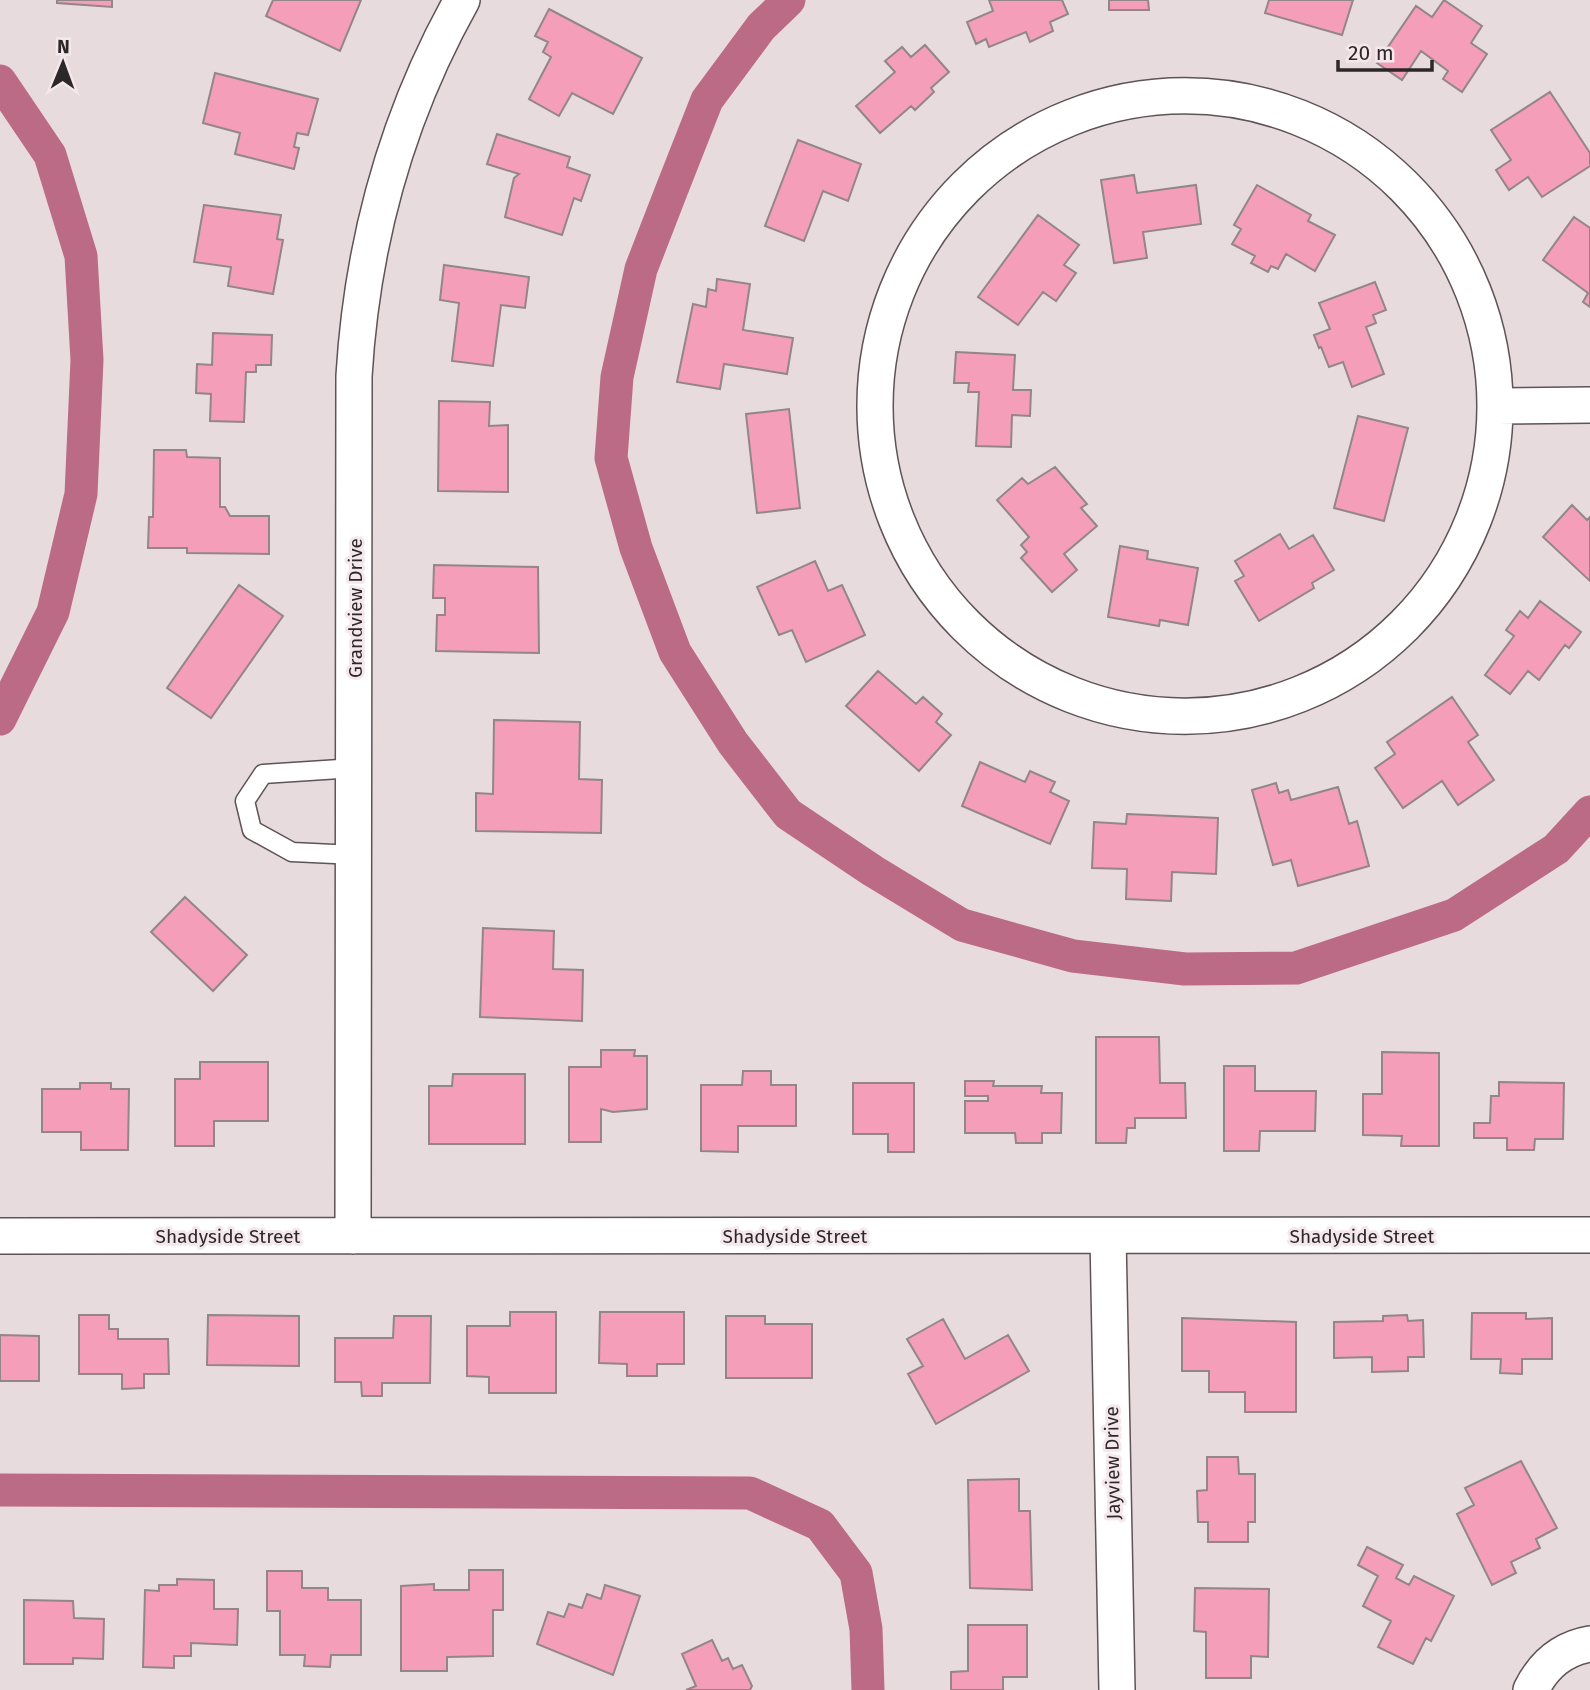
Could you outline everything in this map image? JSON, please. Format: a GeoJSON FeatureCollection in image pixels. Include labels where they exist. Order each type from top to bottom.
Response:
{"type":"FeatureCollection","features":[{"type":"Feature","properties":{"kind":"street","name":"Grandview Drive"},"geometry":{"type":"LineString","coordinates":[[354,1236],[356,335],[372,233],[398,140],[439,42],[462,0]]}},
{"type":"Feature","properties":{"kind":"street"},"geometry":{"type":"LineString","coordinates":[[1170,96],[1214,98],[1287,113],[1322,128],[1384,167],[1410,191],[1456,253],[1473,288],[1493,364],[1497,405],[1489,471],[1480,503],[1457,556],[1437,587],[1389,641],[1333,681],[1302,695],[1267,706],[1226,713],[1157,715],[1084,699],[1044,684],[983,645],[935,590],[916,561],[887,491],[879,453],[877,372],[883,333],[896,296],[927,236],[947,207],[1002,155],[1032,136],[1097,108],[1170,96]]}},
{"type":"Feature","properties":{"kind":"street"},"geometry":{"type":"LineString","coordinates":[[1497,405],[1590,405]]}},
{"type":"Feature","properties":{"kind":"street","name":"Shadyside Street"},"geometry":{"type":"LineString","coordinates":[[0,1236],[1590,1236]]}},
{"type":"Feature","properties":{"kind":"street","name":"Jayview Drive"},"geometry":{"type":"LineString","coordinates":[[1108,1236],[1117,1690]]}},
{"type":"Feature","properties":{"kind":"street"},"geometry":{"type":"LineString","coordinates":[[1531,1690],[1541,1670],[1570,1647],[1590,1644]]}},
{"type":"Feature","properties":{"kind":"lane"},"geometry":{"type":"LineString","coordinates":[[355,768],[263,774],[245,801],[252,830],[292,852],[355,855]]}},
{"type":"Feature","properties":{"kind":"building"},"geometry":{"type":"Polygon","coordinates":[[[57,0],[112,0],[112,7],[57,3],[57,0]]]}},
{"type":"Feature","properties":{"kind":"building"},"geometry":{"type":"Polygon","coordinates":[[[273,0],[361,0],[340,51],[266,16],[273,0]]]}},
{"type":"Feature","properties":{"kind":"building"},"geometry":{"type":"Polygon","coordinates":[[[989,0],[1062,0],[1068,14],[1050,22],[1053,31],[1030,42],[1026,32],[989,47],[986,39],[976,44],[967,22],[993,11],[989,0]]]}},
{"type":"Feature","properties":{"kind":"building"},"geometry":{"type":"Polygon","coordinates":[[[1109,0],[1148,0],[1149,10],[1109,10],[1109,0]]]}},
{"type":"Feature","properties":{"kind":"building"},"geometry":{"type":"Polygon","coordinates":[[[1269,0],[1353,0],[1342,35],[1265,13],[1269,0]]]}},
{"type":"Feature","properties":{"kind":"building"},"geometry":{"type":"Polygon","coordinates":[[[1444,0],[1482,26],[1471,43],[1487,54],[1462,92],[1443,79],[1448,71],[1421,51],[1402,80],[1377,63],[1416,6],[1432,17],[1444,0]]]}},
{"type":"Feature","properties":{"kind":"building"},"geometry":{"type":"Polygon","coordinates":[[[549,9],[642,58],[613,114],[572,93],[559,116],[529,99],[551,57],[543,52],[548,42],[535,36],[549,9]]]}},
{"type":"Feature","properties":{"kind":"building"},"geometry":{"type":"Polygon","coordinates":[[[925,45],[949,72],[931,88],[934,92],[915,110],[911,106],[880,133],[856,106],[895,72],[885,61],[902,47],[911,57],[925,45]]]}},
{"type":"Feature","properties":{"kind":"building"},"geometry":{"type":"Polygon","coordinates":[[[215,73],[318,99],[308,135],[297,133],[294,147],[299,148],[294,169],[235,154],[240,133],[203,123],[215,73]]]}},
{"type":"Feature","properties":{"kind":"building"},"geometry":{"type":"Polygon","coordinates":[[[1550,92],[1590,153],[1590,166],[1542,197],[1528,177],[1509,190],[1496,170],[1511,160],[1491,130],[1550,92]]]}},
{"type":"Feature","properties":{"kind":"building"},"geometry":{"type":"Polygon","coordinates":[[[497,134],[570,157],[567,167],[590,175],[581,201],[574,198],[562,235],[505,217],[514,178],[519,174],[487,164],[497,134]]]}},
{"type":"Feature","properties":{"kind":"building"},"geometry":{"type":"Polygon","coordinates":[[[798,140],[861,164],[848,201],[823,191],[804,241],[765,226],[798,140]]]}},
{"type":"Feature","properties":{"kind":"building"},"geometry":{"type":"Polygon","coordinates":[[[1134,175],[1137,193],[1196,185],[1201,224],[1143,232],[1147,258],[1114,263],[1101,180],[1134,175]]]}},
{"type":"Feature","properties":{"kind":"building"},"geometry":{"type":"Polygon","coordinates":[[[1257,185],[1311,215],[1308,221],[1335,235],[1315,271],[1286,254],[1278,269],[1271,266],[1268,272],[1251,263],[1255,256],[1232,244],[1241,229],[1234,225],[1257,185]]]}},
{"type":"Feature","properties":{"kind":"building"},"geometry":{"type":"Polygon","coordinates":[[[204,205],[281,215],[277,239],[283,240],[273,294],[228,286],[231,267],[194,262],[204,205]]]}},
{"type":"Feature","properties":{"kind":"building"},"geometry":{"type":"Polygon","coordinates":[[[1038,215],[1079,245],[1064,265],[1076,273],[1056,301],[1043,292],[1018,325],[978,297],[1038,215]]]}},
{"type":"Feature","properties":{"kind":"building"},"geometry":{"type":"Polygon","coordinates":[[[1574,217],[1590,228],[1590,307],[1583,302],[1588,293],[1543,260],[1574,217]]]}},
{"type":"Feature","properties":{"kind":"building"},"geometry":{"type":"Polygon","coordinates":[[[444,265],[529,277],[525,308],[501,305],[493,366],[452,361],[459,303],[440,300],[444,265]]]}},
{"type":"Feature","properties":{"kind":"building"},"geometry":{"type":"Polygon","coordinates":[[[717,279],[750,284],[743,330],[793,338],[787,374],[724,364],[720,389],[677,382],[693,304],[706,307],[708,289],[716,291],[717,279]]]}},
{"type":"Feature","properties":{"kind":"building"},"geometry":{"type":"Polygon","coordinates":[[[1375,282],[1386,310],[1373,315],[1376,323],[1366,327],[1384,374],[1352,387],[1343,362],[1329,367],[1321,347],[1319,348],[1314,335],[1330,329],[1319,303],[1375,282]]]}},
{"type":"Feature","properties":{"kind":"building"},"geometry":{"type":"Polygon","coordinates":[[[213,333],[272,335],[271,365],[256,365],[256,372],[246,372],[244,422],[210,421],[211,394],[196,393],[197,364],[212,365],[213,333]]]}},
{"type":"Feature","properties":{"kind":"building"},"geometry":{"type":"Polygon","coordinates":[[[956,352],[1015,355],[1013,390],[1031,390],[1030,416],[1012,415],[1011,447],[976,446],[979,392],[968,392],[969,383],[954,383],[956,352]]]}},
{"type":"Feature","properties":{"kind":"building"},"geometry":{"type":"Polygon","coordinates":[[[439,401],[490,402],[489,426],[508,425],[508,492],[438,491],[439,401]]]}},
{"type":"Feature","properties":{"kind":"building"},"geometry":{"type":"Polygon","coordinates":[[[789,409],[800,508],[757,513],[746,414],[789,409]]]}},
{"type":"Feature","properties":{"kind":"building"},"geometry":{"type":"Polygon","coordinates":[[[1358,416],[1408,428],[1384,521],[1334,508],[1358,416]]]}},
{"type":"Feature","properties":{"kind":"building"},"geometry":{"type":"Polygon","coordinates":[[[154,450],[186,450],[187,457],[220,458],[220,507],[225,507],[230,516],[269,516],[269,554],[187,553],[187,548],[148,548],[149,517],[153,517],[154,450]]]}},
{"type":"Feature","properties":{"kind":"building"},"geometry":{"type":"Polygon","coordinates":[[[1055,467],[1087,504],[1081,508],[1097,526],[1064,554],[1077,570],[1052,592],[1021,558],[1027,552],[1021,545],[1029,537],[997,500],[1022,478],[1028,484],[1055,467]]]}},
{"type":"Feature","properties":{"kind":"building"},"geometry":{"type":"Polygon","coordinates":[[[1572,505],[1587,520],[1590,517],[1590,581],[1543,537],[1572,505]]]}},
{"type":"Feature","properties":{"kind":"building"},"geometry":{"type":"Polygon","coordinates":[[[1280,534],[1289,549],[1313,535],[1334,570],[1312,583],[1314,588],[1259,621],[1235,581],[1244,576],[1235,561],[1280,534]]]}},
{"type":"Feature","properties":{"kind":"building"},"geometry":{"type":"Polygon","coordinates":[[[1120,546],[1148,551],[1147,559],[1198,568],[1188,625],[1160,620],[1159,626],[1108,617],[1120,546]]]}},
{"type":"Feature","properties":{"kind":"building"},"geometry":{"type":"Polygon","coordinates":[[[815,561],[828,591],[842,585],[865,635],[806,662],[792,630],[779,635],[757,587],[815,561]]]}},
{"type":"Feature","properties":{"kind":"building"},"geometry":{"type":"Polygon","coordinates":[[[434,565],[538,567],[539,653],[436,651],[437,615],[445,615],[445,598],[433,598],[434,565]]]}},
{"type":"Feature","properties":{"kind":"building"},"geometry":{"type":"Polygon","coordinates":[[[239,585],[283,616],[211,718],[167,688],[239,585]]]}},
{"type":"Feature","properties":{"kind":"building"},"geometry":{"type":"Polygon","coordinates":[[[1540,601],[1581,632],[1569,648],[1565,645],[1539,680],[1528,671],[1510,694],[1485,675],[1514,636],[1506,630],[1520,611],[1528,618],[1540,601]]]}},
{"type":"Feature","properties":{"kind":"building"},"geometry":{"type":"Polygon","coordinates":[[[878,671],[916,704],[923,697],[942,714],[936,722],[951,735],[919,771],[846,706],[878,671]]]}},
{"type":"Feature","properties":{"kind":"building"},"geometry":{"type":"Polygon","coordinates":[[[1452,697],[1478,735],[1468,742],[1494,780],[1458,805],[1442,781],[1403,808],[1375,768],[1395,754],[1387,742],[1452,697]]]}},
{"type":"Feature","properties":{"kind":"building"},"geometry":{"type":"Polygon","coordinates":[[[494,720],[580,722],[579,779],[602,780],[601,833],[476,831],[476,793],[493,794],[494,720]]]}},
{"type":"Feature","properties":{"kind":"building"},"geometry":{"type":"Polygon","coordinates":[[[980,762],[1025,782],[1030,771],[1055,782],[1050,792],[1069,801],[1050,844],[962,806],[980,762]]]}},
{"type":"Feature","properties":{"kind":"building"},"geometry":{"type":"Polygon","coordinates":[[[1276,783],[1279,793],[1288,790],[1291,800],[1338,787],[1349,824],[1357,821],[1369,866],[1298,886],[1291,860],[1273,865],[1252,790],[1276,783]]]}},
{"type":"Feature","properties":{"kind":"building"},"geometry":{"type":"Polygon","coordinates":[[[1127,814],[1218,818],[1216,874],[1172,872],[1171,901],[1126,899],[1127,869],[1092,868],[1094,822],[1126,824],[1127,814]]]}},
{"type":"Feature","properties":{"kind":"building"},"geometry":{"type":"Polygon","coordinates":[[[185,897],[247,955],[213,991],[151,932],[185,897]]]}},
{"type":"Feature","properties":{"kind":"building"},"geometry":{"type":"Polygon","coordinates":[[[483,928],[554,931],[553,969],[583,970],[582,1021],[480,1017],[483,928]]]}},
{"type":"Feature","properties":{"kind":"building"},"geometry":{"type":"Polygon","coordinates":[[[1096,1037],[1159,1037],[1160,1083],[1185,1083],[1186,1118],[1135,1118],[1135,1128],[1127,1128],[1126,1143],[1096,1143],[1096,1037]]]}},
{"type":"Feature","properties":{"kind":"building"},"geometry":{"type":"Polygon","coordinates":[[[601,1050],[635,1050],[634,1056],[647,1056],[647,1109],[613,1112],[601,1109],[601,1142],[569,1142],[569,1067],[601,1067],[601,1050]]]}},
{"type":"Feature","properties":{"kind":"building"},"geometry":{"type":"Polygon","coordinates":[[[1382,1052],[1439,1053],[1439,1146],[1401,1146],[1402,1136],[1363,1135],[1363,1094],[1382,1094],[1382,1052]]]}},
{"type":"Feature","properties":{"kind":"building"},"geometry":{"type":"Polygon","coordinates":[[[200,1062],[268,1062],[268,1121],[214,1121],[214,1146],[175,1146],[175,1079],[200,1079],[200,1062]]]}},
{"type":"Feature","properties":{"kind":"building"},"geometry":{"type":"Polygon","coordinates":[[[1224,1066],[1255,1066],[1255,1091],[1316,1091],[1315,1131],[1260,1131],[1259,1151],[1224,1151],[1224,1066]]]}},
{"type":"Feature","properties":{"kind":"building"},"geometry":{"type":"Polygon","coordinates":[[[743,1071],[771,1071],[771,1085],[796,1085],[796,1126],[738,1126],[738,1152],[701,1151],[701,1085],[742,1085],[743,1071]]]}},
{"type":"Feature","properties":{"kind":"building"},"geometry":{"type":"Polygon","coordinates":[[[453,1074],[525,1074],[525,1144],[429,1144],[429,1086],[452,1086],[453,1074]]]}},
{"type":"Feature","properties":{"kind":"building"},"geometry":{"type":"Polygon","coordinates":[[[965,1081],[994,1081],[993,1086],[1042,1086],[1041,1093],[1062,1093],[1061,1133],[1042,1133],[1042,1143],[1016,1143],[1015,1133],[965,1133],[965,1101],[988,1101],[988,1096],[965,1096],[965,1081]]]}},
{"type":"Feature","properties":{"kind":"building"},"geometry":{"type":"Polygon","coordinates":[[[1499,1082],[1564,1083],[1563,1139],[1535,1139],[1534,1150],[1507,1150],[1507,1138],[1474,1138],[1474,1123],[1490,1123],[1491,1096],[1499,1096],[1499,1082]]]}},
{"type":"Feature","properties":{"kind":"building"},"geometry":{"type":"Polygon","coordinates":[[[80,1083],[111,1083],[111,1089],[129,1089],[128,1150],[81,1150],[81,1132],[42,1132],[42,1089],[80,1089],[80,1083]]]}},
{"type":"Feature","properties":{"kind":"building"},"geometry":{"type":"Polygon","coordinates":[[[853,1083],[914,1083],[914,1152],[888,1152],[888,1134],[853,1134],[853,1083]]]}},
{"type":"Feature","properties":{"kind":"building"},"geometry":{"type":"Polygon","coordinates":[[[510,1312],[556,1312],[556,1393],[489,1393],[489,1377],[467,1376],[467,1326],[510,1326],[510,1312]]]}},
{"type":"Feature","properties":{"kind":"building"},"geometry":{"type":"Polygon","coordinates":[[[600,1312],[684,1312],[684,1364],[657,1364],[657,1376],[627,1376],[627,1364],[599,1363],[600,1312]]]}},
{"type":"Feature","properties":{"kind":"building"},"geometry":{"type":"Polygon","coordinates":[[[1472,1313],[1526,1313],[1526,1319],[1552,1318],[1552,1359],[1522,1359],[1522,1374],[1500,1373],[1501,1359],[1471,1359],[1472,1313]]]}},
{"type":"Feature","properties":{"kind":"building"},"geometry":{"type":"Polygon","coordinates":[[[79,1315],[109,1315],[109,1329],[118,1329],[118,1339],[168,1339],[169,1374],[144,1374],[144,1388],[122,1389],[122,1374],[79,1374],[79,1315]]]}},
{"type":"Feature","properties":{"kind":"building"},"geometry":{"type":"Polygon","coordinates":[[[208,1315],[299,1316],[299,1366],[207,1365],[208,1315]]]}},
{"type":"Feature","properties":{"kind":"building"},"geometry":{"type":"Polygon","coordinates":[[[1407,1315],[1408,1321],[1423,1320],[1424,1357],[1408,1357],[1408,1371],[1372,1372],[1372,1357],[1334,1358],[1334,1322],[1383,1321],[1383,1316],[1407,1315]]]}},
{"type":"Feature","properties":{"kind":"building"},"geometry":{"type":"Polygon","coordinates":[[[394,1316],[431,1316],[430,1383],[382,1383],[382,1396],[362,1396],[361,1382],[335,1382],[335,1338],[393,1338],[394,1316]]]}},
{"type":"Feature","properties":{"kind":"building"},"geometry":{"type":"Polygon","coordinates":[[[726,1316],[765,1316],[765,1324],[812,1324],[812,1378],[726,1378],[726,1316]]]}},
{"type":"Feature","properties":{"kind":"building"},"geometry":{"type":"Polygon","coordinates":[[[1182,1318],[1296,1322],[1296,1412],[1245,1412],[1245,1392],[1209,1392],[1209,1371],[1182,1371],[1182,1318]]]}},
{"type":"Feature","properties":{"kind":"building"},"geometry":{"type":"Polygon","coordinates":[[[943,1319],[965,1359],[1008,1335],[1029,1371],[936,1424],[908,1374],[923,1366],[907,1339],[943,1319]]]}},
{"type":"Feature","properties":{"kind":"building"},"geometry":{"type":"Polygon","coordinates":[[[0,1335],[39,1336],[39,1381],[0,1381],[0,1335]]]}},
{"type":"Feature","properties":{"kind":"building"},"geometry":{"type":"Polygon","coordinates":[[[1207,1457],[1238,1457],[1239,1474],[1255,1474],[1255,1522],[1248,1522],[1248,1542],[1208,1542],[1208,1522],[1198,1522],[1197,1491],[1207,1490],[1207,1457]]]}},
{"type":"Feature","properties":{"kind":"building"},"geometry":{"type":"Polygon","coordinates":[[[1521,1461],[1557,1528],[1536,1539],[1540,1548],[1511,1562],[1516,1573],[1492,1585],[1457,1514],[1474,1505],[1465,1488],[1521,1461]]]}},
{"type":"Feature","properties":{"kind":"building"},"geometry":{"type":"Polygon","coordinates":[[[1019,1479],[1019,1511],[1030,1511],[1032,1590],[970,1588],[968,1480],[1019,1479]]]}},
{"type":"Feature","properties":{"kind":"building"},"geometry":{"type":"Polygon","coordinates":[[[1367,1547],[1403,1565],[1396,1578],[1409,1585],[1414,1576],[1454,1596],[1431,1641],[1426,1638],[1413,1664],[1378,1647],[1391,1621],[1363,1606],[1378,1576],[1358,1565],[1367,1547]]]}},
{"type":"Feature","properties":{"kind":"building"},"geometry":{"type":"Polygon","coordinates":[[[469,1570],[503,1570],[503,1610],[493,1610],[493,1656],[447,1657],[447,1671],[401,1671],[401,1586],[434,1584],[434,1590],[469,1590],[469,1570]]]}},
{"type":"Feature","properties":{"kind":"building"},"geometry":{"type":"Polygon","coordinates":[[[267,1571],[302,1571],[302,1588],[328,1588],[328,1600],[361,1600],[361,1655],[331,1655],[330,1667],[304,1666],[305,1655],[280,1655],[280,1611],[267,1611],[267,1571]]]}},
{"type":"Feature","properties":{"kind":"building"},"geometry":{"type":"Polygon","coordinates":[[[177,1579],[214,1580],[214,1609],[238,1609],[237,1645],[191,1643],[191,1656],[174,1656],[174,1668],[143,1667],[145,1590],[159,1591],[159,1585],[177,1585],[177,1579]]]}},
{"type":"Feature","properties":{"kind":"building"},"geometry":{"type":"Polygon","coordinates":[[[605,1585],[640,1596],[613,1675],[537,1644],[548,1612],[564,1617],[569,1604],[582,1608],[587,1594],[601,1599],[605,1585]]]}},
{"type":"Feature","properties":{"kind":"building"},"geometry":{"type":"Polygon","coordinates":[[[1195,1588],[1269,1589],[1268,1657],[1251,1656],[1251,1678],[1206,1678],[1206,1632],[1194,1631],[1195,1588]]]}},
{"type":"Feature","properties":{"kind":"building"},"geometry":{"type":"Polygon","coordinates":[[[24,1600],[73,1601],[74,1618],[104,1619],[103,1659],[73,1658],[73,1664],[24,1664],[24,1600]]]}},
{"type":"Feature","properties":{"kind":"building"},"geometry":{"type":"Polygon","coordinates":[[[968,1625],[1027,1625],[1027,1677],[1003,1677],[1003,1690],[951,1690],[951,1672],[968,1671],[968,1625]]]}},
{"type":"Feature","properties":{"kind":"building"},"geometry":{"type":"Polygon","coordinates":[[[712,1640],[722,1661],[728,1658],[733,1669],[742,1665],[752,1686],[750,1690],[686,1690],[696,1686],[682,1654],[712,1640]]]}},
{"type":"Feature","properties":{"kind":"waterway"},"geometry":{"type":"LineString","coordinates":[[789,0],[761,27],[707,100],[672,189],[641,269],[617,377],[611,458],[636,548],[675,652],[733,743],[788,814],[873,871],[962,925],[1073,956],[1185,969],[1296,968],[1454,915],[1556,849],[1590,812]]}},
{"type":"Feature","properties":{"kind":"waterway"},"geometry":{"type":"LineString","coordinates":[[0,81],[50,155],[81,256],[87,360],[81,494],[53,612],[0,719]]}},
{"type":"Feature","properties":{"kind":"waterway"},"geometry":{"type":"LineString","coordinates":[[0,1490],[750,1493],[820,1525],[856,1573],[866,1629],[868,1690]]}}]}
